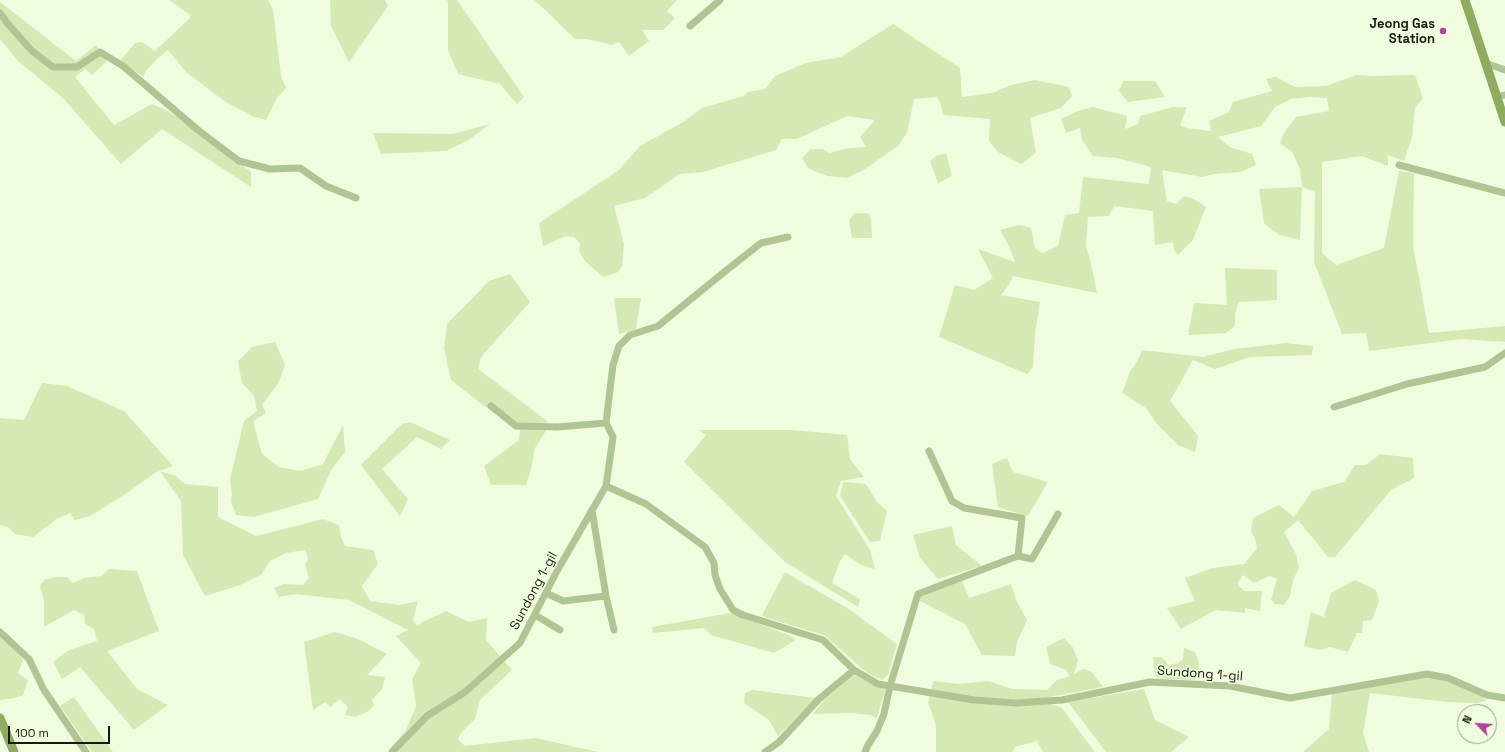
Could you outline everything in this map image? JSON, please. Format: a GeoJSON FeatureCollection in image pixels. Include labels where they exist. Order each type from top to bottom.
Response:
{"type":"FeatureCollection","features":[{"type":"Feature","properties":{"kind":"main road"},"geometry":{"type":"LineString","coordinates":[[1465,0],[1485,63],[1501,96],[1505,122]]}},
{"type":"Feature","properties":{"kind":"main road"},"geometry":{"type":"LineString","coordinates":[[0,718],[14,752]]}},
{"type":"Feature","properties":{"kind":"street"},"geometry":{"type":"LineString","coordinates":[[690,26],[720,0]]}},
{"type":"Feature","properties":{"kind":"street"},"geometry":{"type":"LineString","coordinates":[[0,13],[32,51],[53,67],[76,67],[100,52],[123,66],[198,130],[239,161],[270,168],[300,168],[326,186],[356,198]]}},
{"type":"Feature","properties":{"kind":"street"},"geometry":{"type":"LineString","coordinates":[[1485,63],[1505,70]]}},
{"type":"Feature","properties":{"kind":"street"},"geometry":{"type":"LineString","coordinates":[[1399,165],[1505,193]]}},
{"type":"Feature","properties":{"kind":"street"},"geometry":{"type":"LineString","coordinates":[[491,406],[516,426],[557,427],[606,423],[613,365],[620,346],[630,335],[658,326],[761,243],[788,236]]}},
{"type":"Feature","properties":{"kind":"street"},"geometry":{"type":"LineString","coordinates":[[1334,407],[1407,384],[1485,367],[1505,353]]}},
{"type":"Feature","properties":{"kind":"street","name":"Sundong 1-gil"},"geometry":{"type":"LineString","coordinates":[[392,752],[427,716],[465,692],[520,643],[546,593],[606,486],[613,437],[606,423]]}},
{"type":"Feature","properties":{"kind":"street"},"geometry":{"type":"LineString","coordinates":[[929,451],[952,501],[964,508],[1022,518],[1018,556]]}},
{"type":"Feature","properties":{"kind":"street","name":"Sundong 1-gil"},"geometry":{"type":"LineString","coordinates":[[606,486],[646,504],[705,548],[714,563],[715,574],[720,589],[733,610],[743,615],[823,640],[854,670],[878,684],[974,700],[1016,703],[1062,700],[1150,682],[1230,686],[1290,698],[1427,674],[1448,678],[1487,695],[1505,698]]}},
{"type":"Feature","properties":{"kind":"street"},"geometry":{"type":"LineString","coordinates":[[592,510],[606,596],[614,630]]}},
{"type":"Feature","properties":{"kind":"street"},"geometry":{"type":"LineString","coordinates":[[865,752],[877,731],[884,714],[890,686],[918,594],[1018,556],[1032,559],[1058,514]]}},
{"type":"Feature","properties":{"kind":"street"},"geometry":{"type":"LineString","coordinates":[[546,593],[563,600],[606,596]]}},
{"type":"Feature","properties":{"kind":"street"},"geometry":{"type":"LineString","coordinates":[[535,615],[560,630]]}},
{"type":"Feature","properties":{"kind":"street"},"geometry":{"type":"LineString","coordinates":[[0,632],[29,659],[44,690],[86,752]]}},
{"type":"Feature","properties":{"kind":"street"},"geometry":{"type":"LineString","coordinates":[[765,752],[779,742],[819,699],[854,670]]}},
{"type":"Feature","properties":{"kind":"green space"},"geometry":{"type":"Polygon","coordinates":[[[169,0],[268,0],[273,9],[281,76],[286,88],[277,98],[266,120],[252,116],[224,101],[186,72],[168,50],[145,72],[144,77],[120,61],[135,43],[142,42],[155,51],[190,18],[189,14],[169,0]]]}},
{"type":"Feature","properties":{"kind":"green space"},"geometry":{"type":"Polygon","coordinates":[[[330,0],[385,0],[388,6],[349,62],[331,26],[330,0]]]}},
{"type":"Feature","properties":{"kind":"green space"},"geometry":{"type":"Polygon","coordinates":[[[447,0],[457,0],[524,97],[517,104],[500,84],[458,74],[448,50],[447,0]]]}},
{"type":"Feature","properties":{"kind":"green space"},"geometry":{"type":"Polygon","coordinates":[[[533,0],[677,0],[667,11],[675,18],[663,30],[642,30],[649,41],[629,56],[619,42],[612,45],[587,39],[575,39],[533,0]]]}},
{"type":"Feature","properties":{"kind":"green space"},"geometry":{"type":"Polygon","coordinates":[[[0,2],[76,61],[96,45],[107,61],[92,75],[85,69],[75,77],[114,125],[152,104],[170,112],[251,172],[251,187],[162,129],[121,164],[63,98],[17,60],[0,39],[0,2]]]}},
{"type":"Feature","properties":{"kind":"green space"},"geometry":{"type":"Polygon","coordinates":[[[893,24],[960,68],[962,97],[992,93],[1011,85],[1035,80],[1069,87],[1072,96],[1061,108],[1030,118],[1036,153],[1021,164],[998,152],[989,141],[990,119],[943,115],[941,105],[937,97],[914,99],[907,133],[898,146],[865,169],[847,178],[828,176],[809,169],[802,158],[811,149],[823,149],[829,153],[848,148],[866,147],[860,137],[875,120],[847,116],[797,139],[782,139],[776,150],[703,172],[680,174],[645,198],[614,206],[624,244],[622,266],[618,272],[613,274],[603,277],[585,261],[579,251],[580,244],[574,237],[566,236],[543,246],[539,223],[619,170],[640,146],[685,121],[702,108],[744,96],[748,92],[765,89],[775,76],[806,63],[841,57],[893,24]]]}},
{"type":"Feature","properties":{"kind":"green space"},"geometry":{"type":"Polygon","coordinates":[[[1356,75],[1415,75],[1423,98],[1415,108],[1412,137],[1404,161],[1388,155],[1388,166],[1362,156],[1322,162],[1322,253],[1336,265],[1384,248],[1399,171],[1414,173],[1413,245],[1429,333],[1505,326],[1505,342],[1461,339],[1369,351],[1366,333],[1342,334],[1314,262],[1315,192],[1302,187],[1300,169],[1292,152],[1280,143],[1284,133],[1296,117],[1329,111],[1327,98],[1310,97],[1291,99],[1275,107],[1261,126],[1218,137],[1230,147],[1252,154],[1256,165],[1241,172],[1214,174],[1202,177],[1162,170],[1167,201],[1176,204],[1184,196],[1194,199],[1206,207],[1193,240],[1178,255],[1174,250],[1173,242],[1155,245],[1153,211],[1114,206],[1109,216],[1088,217],[1086,246],[1097,293],[1013,276],[1010,283],[1001,295],[1040,302],[1035,333],[1033,367],[1027,374],[939,337],[955,285],[974,290],[993,278],[978,249],[1015,262],[1008,244],[1000,230],[1019,225],[1031,228],[1035,248],[1042,253],[1058,246],[1065,215],[1079,213],[1083,177],[1149,184],[1151,167],[1117,158],[1093,156],[1082,140],[1080,128],[1066,133],[1061,119],[1078,111],[1093,107],[1127,116],[1125,129],[1138,124],[1140,116],[1173,107],[1187,107],[1180,125],[1187,128],[1211,131],[1209,121],[1229,112],[1233,102],[1272,91],[1266,79],[1276,77],[1295,87],[1326,86],[1356,75]]]}},
{"type":"Feature","properties":{"kind":"green space"},"geometry":{"type":"Polygon","coordinates":[[[1123,81],[1155,81],[1165,97],[1128,102],[1119,91],[1123,81]]]}},
{"type":"Feature","properties":{"kind":"green space"},"geometry":{"type":"Polygon","coordinates":[[[490,124],[467,141],[445,151],[381,154],[373,133],[453,134],[490,124]]]}},
{"type":"Feature","properties":{"kind":"green space"},"geometry":{"type":"Polygon","coordinates":[[[946,153],[952,176],[938,183],[930,161],[936,156],[946,153]]]}},
{"type":"Feature","properties":{"kind":"green space"},"geometry":{"type":"Polygon","coordinates":[[[1302,187],[1300,240],[1279,235],[1264,223],[1259,189],[1302,187]]]}},
{"type":"Feature","properties":{"kind":"green space"},"geometry":{"type":"Polygon","coordinates":[[[855,213],[868,213],[871,218],[872,238],[852,238],[849,220],[855,213]]]}},
{"type":"Feature","properties":{"kind":"green space"},"geometry":{"type":"Polygon","coordinates":[[[1225,268],[1277,270],[1277,300],[1239,302],[1235,314],[1235,326],[1226,333],[1188,335],[1194,303],[1227,305],[1225,268]]]}},
{"type":"Feature","properties":{"kind":"green space"},"geometry":{"type":"Polygon","coordinates":[[[510,274],[530,302],[481,357],[478,369],[547,421],[545,432],[535,448],[531,470],[526,485],[491,485],[484,466],[519,440],[520,430],[484,406],[451,380],[444,348],[447,324],[489,281],[510,274]]]}},
{"type":"Feature","properties":{"kind":"green space"},"geometry":{"type":"Polygon","coordinates":[[[614,298],[641,298],[636,329],[619,334],[614,298]]]}},
{"type":"Feature","properties":{"kind":"green space"},"geometry":{"type":"Polygon","coordinates":[[[275,342],[285,365],[279,382],[262,405],[266,413],[253,421],[262,454],[279,467],[300,471],[323,464],[343,425],[345,452],[332,469],[318,499],[254,517],[236,515],[231,502],[232,494],[230,479],[244,421],[257,411],[254,396],[242,383],[238,361],[252,347],[275,342]]]}},
{"type":"Feature","properties":{"kind":"green space"},"geometry":{"type":"Polygon","coordinates":[[[1286,343],[1313,346],[1312,355],[1250,357],[1215,369],[1193,360],[1170,401],[1198,436],[1195,452],[1178,445],[1157,424],[1146,408],[1122,393],[1130,372],[1138,360],[1142,350],[1203,357],[1234,349],[1286,343]]]}},
{"type":"Feature","properties":{"kind":"green space"},"geometry":{"type":"Polygon","coordinates":[[[42,383],[67,386],[124,411],[173,466],[160,471],[159,470],[124,495],[90,516],[75,520],[70,513],[58,518],[33,537],[15,534],[8,527],[0,525],[0,418],[24,420],[42,383]]]}},
{"type":"Feature","properties":{"kind":"green space"},"geometry":{"type":"Polygon","coordinates":[[[410,422],[450,440],[441,449],[417,437],[382,469],[408,499],[400,516],[361,465],[402,424],[410,422]]]}},
{"type":"Feature","properties":{"kind":"green space"},"geometry":{"type":"Polygon","coordinates":[[[698,430],[792,430],[847,435],[850,459],[864,477],[841,481],[836,496],[870,550],[875,569],[861,565],[845,554],[840,561],[832,583],[860,599],[858,607],[785,562],[684,462],[706,435],[698,430]]]}},
{"type":"Feature","properties":{"kind":"green space"},"geometry":{"type":"Polygon","coordinates":[[[1380,454],[1413,458],[1414,478],[1391,490],[1335,557],[1328,557],[1298,520],[1284,532],[1296,554],[1299,568],[1293,580],[1290,596],[1284,605],[1275,604],[1271,600],[1277,579],[1270,576],[1254,583],[1243,575],[1237,584],[1244,591],[1262,591],[1260,611],[1245,608],[1245,613],[1216,610],[1181,629],[1167,608],[1195,601],[1185,578],[1213,568],[1244,564],[1257,548],[1251,531],[1253,518],[1279,505],[1294,517],[1312,491],[1344,482],[1355,465],[1366,465],[1380,454]]]}},
{"type":"Feature","properties":{"kind":"green space"},"geometry":{"type":"Polygon","coordinates":[[[1007,458],[1013,472],[1048,482],[1028,516],[998,507],[992,464],[1007,458]]]}},
{"type":"Feature","properties":{"kind":"green space"},"geometry":{"type":"Polygon","coordinates":[[[160,471],[176,476],[185,484],[218,487],[218,517],[256,536],[323,519],[339,525],[341,537],[345,546],[373,550],[378,564],[362,586],[370,601],[400,605],[418,601],[413,620],[417,625],[446,611],[469,622],[487,618],[486,640],[512,670],[480,700],[475,719],[460,734],[458,740],[465,746],[536,738],[598,752],[392,752],[389,750],[406,730],[416,706],[412,679],[421,663],[396,636],[408,630],[349,600],[296,594],[279,597],[274,588],[284,584],[303,585],[309,578],[305,564],[308,559],[305,550],[286,553],[270,561],[261,575],[240,585],[205,596],[183,555],[181,501],[160,471]]]}},
{"type":"Feature","properties":{"kind":"green space"},"geometry":{"type":"Polygon","coordinates":[[[843,482],[866,484],[877,502],[887,511],[880,541],[870,542],[840,496],[843,482]]]}},
{"type":"Feature","properties":{"kind":"green space"},"geometry":{"type":"Polygon","coordinates":[[[952,526],[956,545],[982,566],[938,579],[920,558],[913,535],[952,526]]]}},
{"type":"Feature","properties":{"kind":"green space"},"geometry":{"type":"Polygon","coordinates":[[[109,569],[137,571],[159,631],[107,651],[137,689],[168,705],[134,730],[80,667],[62,679],[53,662],[69,650],[97,641],[94,629],[85,624],[84,615],[74,610],[44,627],[44,601],[40,586],[44,580],[55,577],[67,577],[73,583],[84,578],[101,576],[109,569]]]}},
{"type":"Feature","properties":{"kind":"green space"},"geometry":{"type":"Polygon","coordinates":[[[785,572],[847,608],[897,644],[888,675],[882,680],[867,673],[824,635],[767,618],[762,615],[785,572]]]}},
{"type":"Feature","properties":{"kind":"green space"},"geometry":{"type":"Polygon","coordinates":[[[1355,580],[1376,590],[1379,601],[1372,620],[1363,621],[1362,633],[1357,633],[1348,652],[1330,647],[1320,650],[1304,646],[1311,612],[1324,617],[1331,593],[1355,580]]]}},
{"type":"Feature","properties":{"kind":"green space"},"geometry":{"type":"Polygon","coordinates":[[[962,581],[969,598],[1011,584],[1017,602],[1027,620],[1017,642],[1015,656],[982,655],[965,624],[920,601],[920,596],[962,581]]]}},
{"type":"Feature","properties":{"kind":"green space"},"geometry":{"type":"Polygon","coordinates":[[[730,613],[789,635],[796,640],[774,653],[711,635],[704,628],[653,633],[652,627],[730,613]]]}},
{"type":"Feature","properties":{"kind":"green space"},"geometry":{"type":"Polygon","coordinates":[[[335,632],[358,639],[387,654],[367,675],[385,677],[382,689],[372,700],[374,705],[369,711],[355,717],[345,715],[348,707],[340,699],[330,707],[325,702],[313,710],[304,642],[335,632]]]}},
{"type":"Feature","properties":{"kind":"green space"},"geometry":{"type":"Polygon","coordinates":[[[0,637],[17,652],[23,660],[18,673],[28,680],[23,695],[15,698],[0,700],[0,637]]]}},
{"type":"Feature","properties":{"kind":"green space"},"geometry":{"type":"Polygon","coordinates":[[[1064,638],[1072,646],[1078,660],[1074,674],[1083,669],[1092,672],[1103,687],[1049,697],[1049,704],[1061,707],[1095,752],[1043,752],[1037,741],[1015,747],[1013,752],[936,752],[936,725],[928,703],[933,681],[959,684],[988,681],[1012,689],[1047,690],[1057,680],[1070,676],[1066,670],[1050,664],[1046,647],[1064,638]]]}},
{"type":"Feature","properties":{"kind":"green space"},"geometry":{"type":"Polygon","coordinates":[[[1184,648],[1195,652],[1198,660],[1199,669],[1195,680],[1155,677],[1153,657],[1161,657],[1168,665],[1178,663],[1183,659],[1184,648]]]}},
{"type":"Feature","properties":{"kind":"green space"},"geometry":{"type":"Polygon","coordinates":[[[854,675],[885,690],[877,718],[871,715],[852,713],[813,714],[823,701],[854,675]]]}},
{"type":"Feature","properties":{"kind":"green space"},"geometry":{"type":"Polygon","coordinates":[[[1428,676],[1448,679],[1480,694],[1486,700],[1478,703],[1448,702],[1370,693],[1363,733],[1369,752],[1303,752],[1329,729],[1332,694],[1428,676]]]}},
{"type":"Feature","properties":{"kind":"green space"},"geometry":{"type":"Polygon","coordinates":[[[1144,689],[1155,720],[1189,737],[1171,752],[1106,752],[1068,702],[1144,689]]]}},
{"type":"Feature","properties":{"kind":"green space"},"geometry":{"type":"Polygon","coordinates":[[[752,690],[816,698],[778,736],[769,720],[744,703],[745,693],[752,690]]]}},
{"type":"Feature","properties":{"kind":"green space"},"geometry":{"type":"Polygon","coordinates":[[[74,697],[113,752],[92,752],[60,706],[74,697]]]}},
{"type":"Feature","properties":{"kind":"place","name":"Jeong Gas Station"},"geometry":{"type":"Point","coordinates":[1443,31]}}]}
